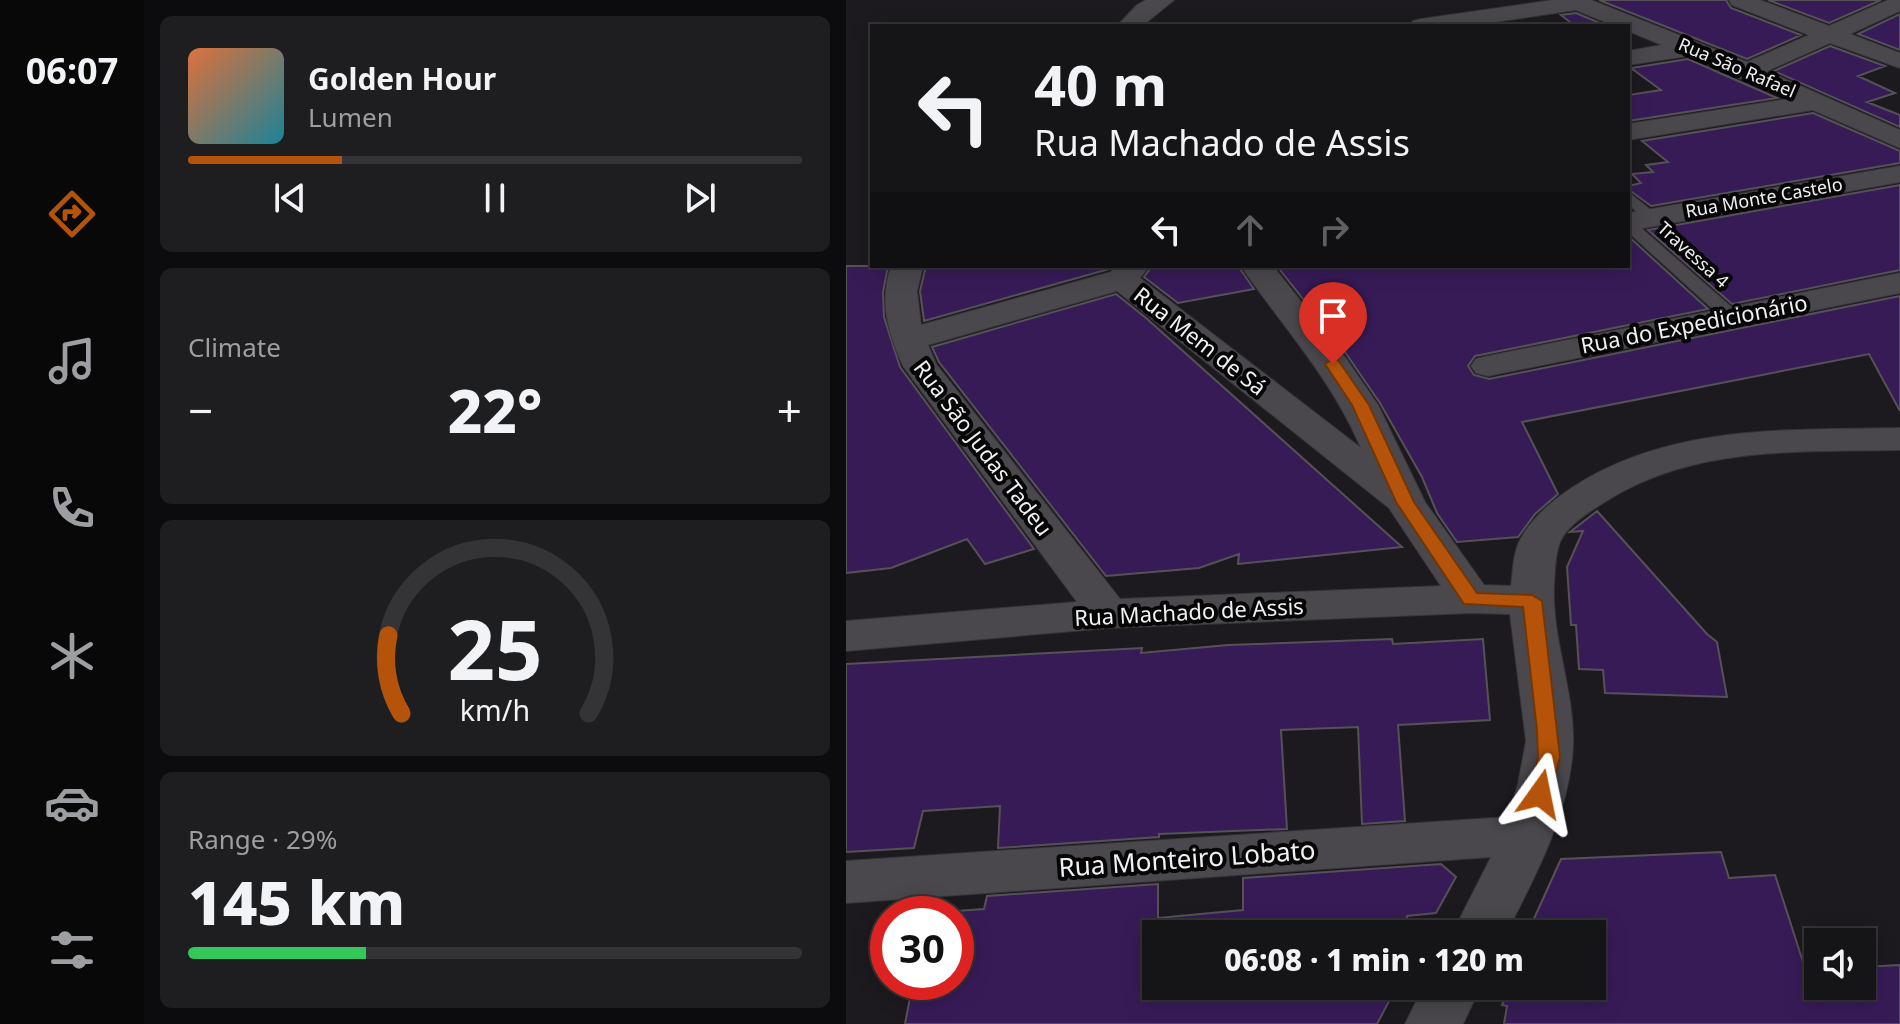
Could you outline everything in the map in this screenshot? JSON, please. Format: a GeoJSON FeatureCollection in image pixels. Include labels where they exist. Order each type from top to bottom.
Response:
{"type":"FeatureCollection","features":[{"type":"Feature","properties":{"kind":"street"},"geometry":{"type":"LineString","coordinates":[[1131,24],[1145,10],[1163,0]]}},
{"type":"Feature","properties":{"kind":"street"},"geometry":{"type":"LineString","coordinates":[[1740,0],[1900,61]]}},
{"type":"Feature","properties":{"kind":"street"},"geometry":{"type":"LineString","coordinates":[[1476,23],[1575,2]]}},
{"type":"Feature","properties":{"kind":"street","name":"Rua São Rafael"},"geometry":{"type":"LineString","coordinates":[[1575,2],[1747,71],[1900,140]]}},
{"type":"Feature","properties":{"kind":"street"},"geometry":{"type":"LineString","coordinates":[[1747,71],[1900,3]]}},
{"type":"Feature","properties":{"kind":"street"},"geometry":{"type":"LineString","coordinates":[[1630,58],[1692,48]]}},
{"type":"Feature","properties":{"kind":"street"},"geometry":{"type":"LineString","coordinates":[[1630,132],[1816,102]]}},
{"type":"Feature","properties":{"kind":"street","name":"Rua Monte Castelo"},"geometry":{"type":"LineString","coordinates":[[1636,221],[1900,174]]}},
{"type":"Feature","properties":{"kind":"street","name":"Rua São Judas Tadeu"},"geometry":{"type":"LineString","coordinates":[[906,268],[900,293],[907,340],[920,366],[1108,614]]}},
{"type":"Feature","properties":{"kind":"street"},"geometry":{"type":"LineString","coordinates":[[1259,268],[1333,364],[1360,405],[1405,502],[1471,599]]}},
{"type":"Feature","properties":{"kind":"street"},"geometry":{"type":"LineString","coordinates":[[907,340],[1127,272]]}},
{"type":"Feature","properties":{"kind":"street","name":"Rua Mem de Sá"},"geometry":{"type":"LineString","coordinates":[[1127,272],[1405,502]]}},
{"type":"Feature","properties":{"kind":"street","name":"Rua do Expedicionário"},"geometry":{"type":"LineString","coordinates":[[1488,366],[1900,283]]}},
{"type":"Feature","properties":{"kind":"street"},"geometry":{"type":"LineString","coordinates":[[1486,920],[1528,835],[1549,757],[1532,601],[1540,540],[1564,512],[1592,489],[1634,466],[1724,447],[1900,439]]}},
{"type":"Feature","properties":{"kind":"street","name":"Rua Machado de Assis"},"geometry":{"type":"LineString","coordinates":[[846,636],[1108,614],[1471,599],[1532,601]]}},
{"type":"Feature","properties":{"kind":"street","name":"Rua Monteiro Lobato"},"geometry":{"type":"LineString","coordinates":[[846,882],[1528,835]]}},
{"type":"Feature","properties":{"kind":"street"},"geometry":{"type":"LineString","coordinates":[[1434,1024],[1446,1000]]}},
{"type":"Feature","properties":{"kind":"lane","name":"Travessa 4"},"geometry":{"type":"LineString","coordinates":[[1636,221],[1731,316]]}},
{"type":"Feature","properties":{"kind":"building"},"geometry":{"type":"Polygon","coordinates":[[[1599,0],[1726,0],[1731,8],[1801,35],[1747,59],[1599,0]]]}},
{"type":"Feature","properties":{"kind":"building"},"geometry":{"type":"Polygon","coordinates":[[[1768,0],[1881,0],[1829,23],[1768,0]]]}},
{"type":"Feature","properties":{"kind":"building"},"geometry":{"type":"Polygon","coordinates":[[[1576,13],[1602,24],[1572,24],[1561,15],[1576,13]]]}},
{"type":"Feature","properties":{"kind":"building"},"geometry":{"type":"Polygon","coordinates":[[[1900,14],[1900,50],[1858,34],[1900,14]]]}},
{"type":"Feature","properties":{"kind":"building"},"geometry":{"type":"Polygon","coordinates":[[[1830,46],[1885,66],[1858,76],[1895,93],[1867,102],[1900,115],[1900,127],[1774,71],[1830,46]]]}},
{"type":"Feature","properties":{"kind":"building"},"geometry":{"type":"Polygon","coordinates":[[[1688,59],[1777,98],[1630,121],[1630,95],[1661,90],[1631,68],[1688,59]]]}},
{"type":"Feature","properties":{"kind":"building"},"geometry":{"type":"Polygon","coordinates":[[[1813,113],[1900,151],[1900,163],[1651,206],[1630,190],[1630,186],[1641,183],[1632,174],[1653,172],[1646,165],[1668,162],[1642,141],[1813,113]]]}},
{"type":"Feature","properties":{"kind":"building"},"geometry":{"type":"Polygon","coordinates":[[[1900,185],[1900,270],[1732,304],[1648,230],[1900,185]]]}},
{"type":"Feature","properties":{"kind":"building"},"geometry":{"type":"Polygon","coordinates":[[[1630,238],[1708,309],[1475,356],[1468,366],[1474,375],[1489,379],[1900,296],[1900,411],[1869,354],[1522,422],[1558,494],[1535,514],[1518,537],[1457,542],[1437,513],[1422,477],[1380,403],[1347,355],[1279,268],[1630,268],[1630,238]]]}},
{"type":"Feature","properties":{"kind":"building"},"geometry":{"type":"Polygon","coordinates":[[[846,266],[870,266],[888,268],[883,292],[884,317],[900,367],[1034,549],[985,564],[967,539],[891,568],[846,573],[846,266]]]}},
{"type":"Feature","properties":{"kind":"building"},"geometry":{"type":"Polygon","coordinates":[[[926,268],[1110,268],[924,321],[920,291],[926,268]]]}},
{"type":"Feature","properties":{"kind":"building"},"geometry":{"type":"Polygon","coordinates":[[[1151,268],[1239,268],[1254,289],[1178,303],[1144,277],[1151,268]]]}},
{"type":"Feature","properties":{"kind":"building"},"geometry":{"type":"Polygon","coordinates":[[[1116,294],[1402,547],[1238,564],[1239,554],[1199,568],[1106,576],[939,362],[932,347],[1116,294]]]}},
{"type":"Feature","properties":{"kind":"building"},"geometry":{"type":"Polygon","coordinates":[[[1597,511],[1717,642],[1727,697],[1605,693],[1603,670],[1579,669],[1576,625],[1571,625],[1567,567],[1583,531],[1570,532],[1597,511]]]}},
{"type":"Feature","properties":{"kind":"building"},"geometry":{"type":"Polygon","coordinates":[[[1392,639],[1393,644],[1483,639],[1490,720],[1398,725],[1405,821],[1362,824],[1358,727],[1281,730],[1287,829],[1159,834],[1159,837],[998,848],[1000,806],[923,811],[914,848],[846,852],[846,664],[1142,648],[1141,653],[1228,645],[1392,639]]]}},
{"type":"Feature","properties":{"kind":"building"},"geometry":{"type":"Polygon","coordinates":[[[1721,852],[1729,878],[1775,875],[1804,965],[1804,1000],[1876,1000],[1876,966],[1900,965],[1900,1024],[1504,1024],[1507,1006],[1502,1005],[1504,1000],[1606,1000],[1606,920],[1533,920],[1561,859],[1721,852]]]}},
{"type":"Feature","properties":{"kind":"building"},"geometry":{"type":"Polygon","coordinates":[[[1441,864],[1456,877],[1436,913],[1407,916],[1407,920],[1142,920],[1142,1000],[1390,1000],[1377,1024],[905,1024],[910,1000],[974,1000],[974,910],[984,909],[987,896],[1158,884],[1158,918],[1243,910],[1243,878],[1441,864]]]}},
{"type":"Feature","properties":{"kind":"route"},"geometry":{"type":"LineString","coordinates":[[1333,364],[1360,405],[1405,502],[1471,599],[1532,601],[1548,730],[1549,757],[1540,794]]}}]}
